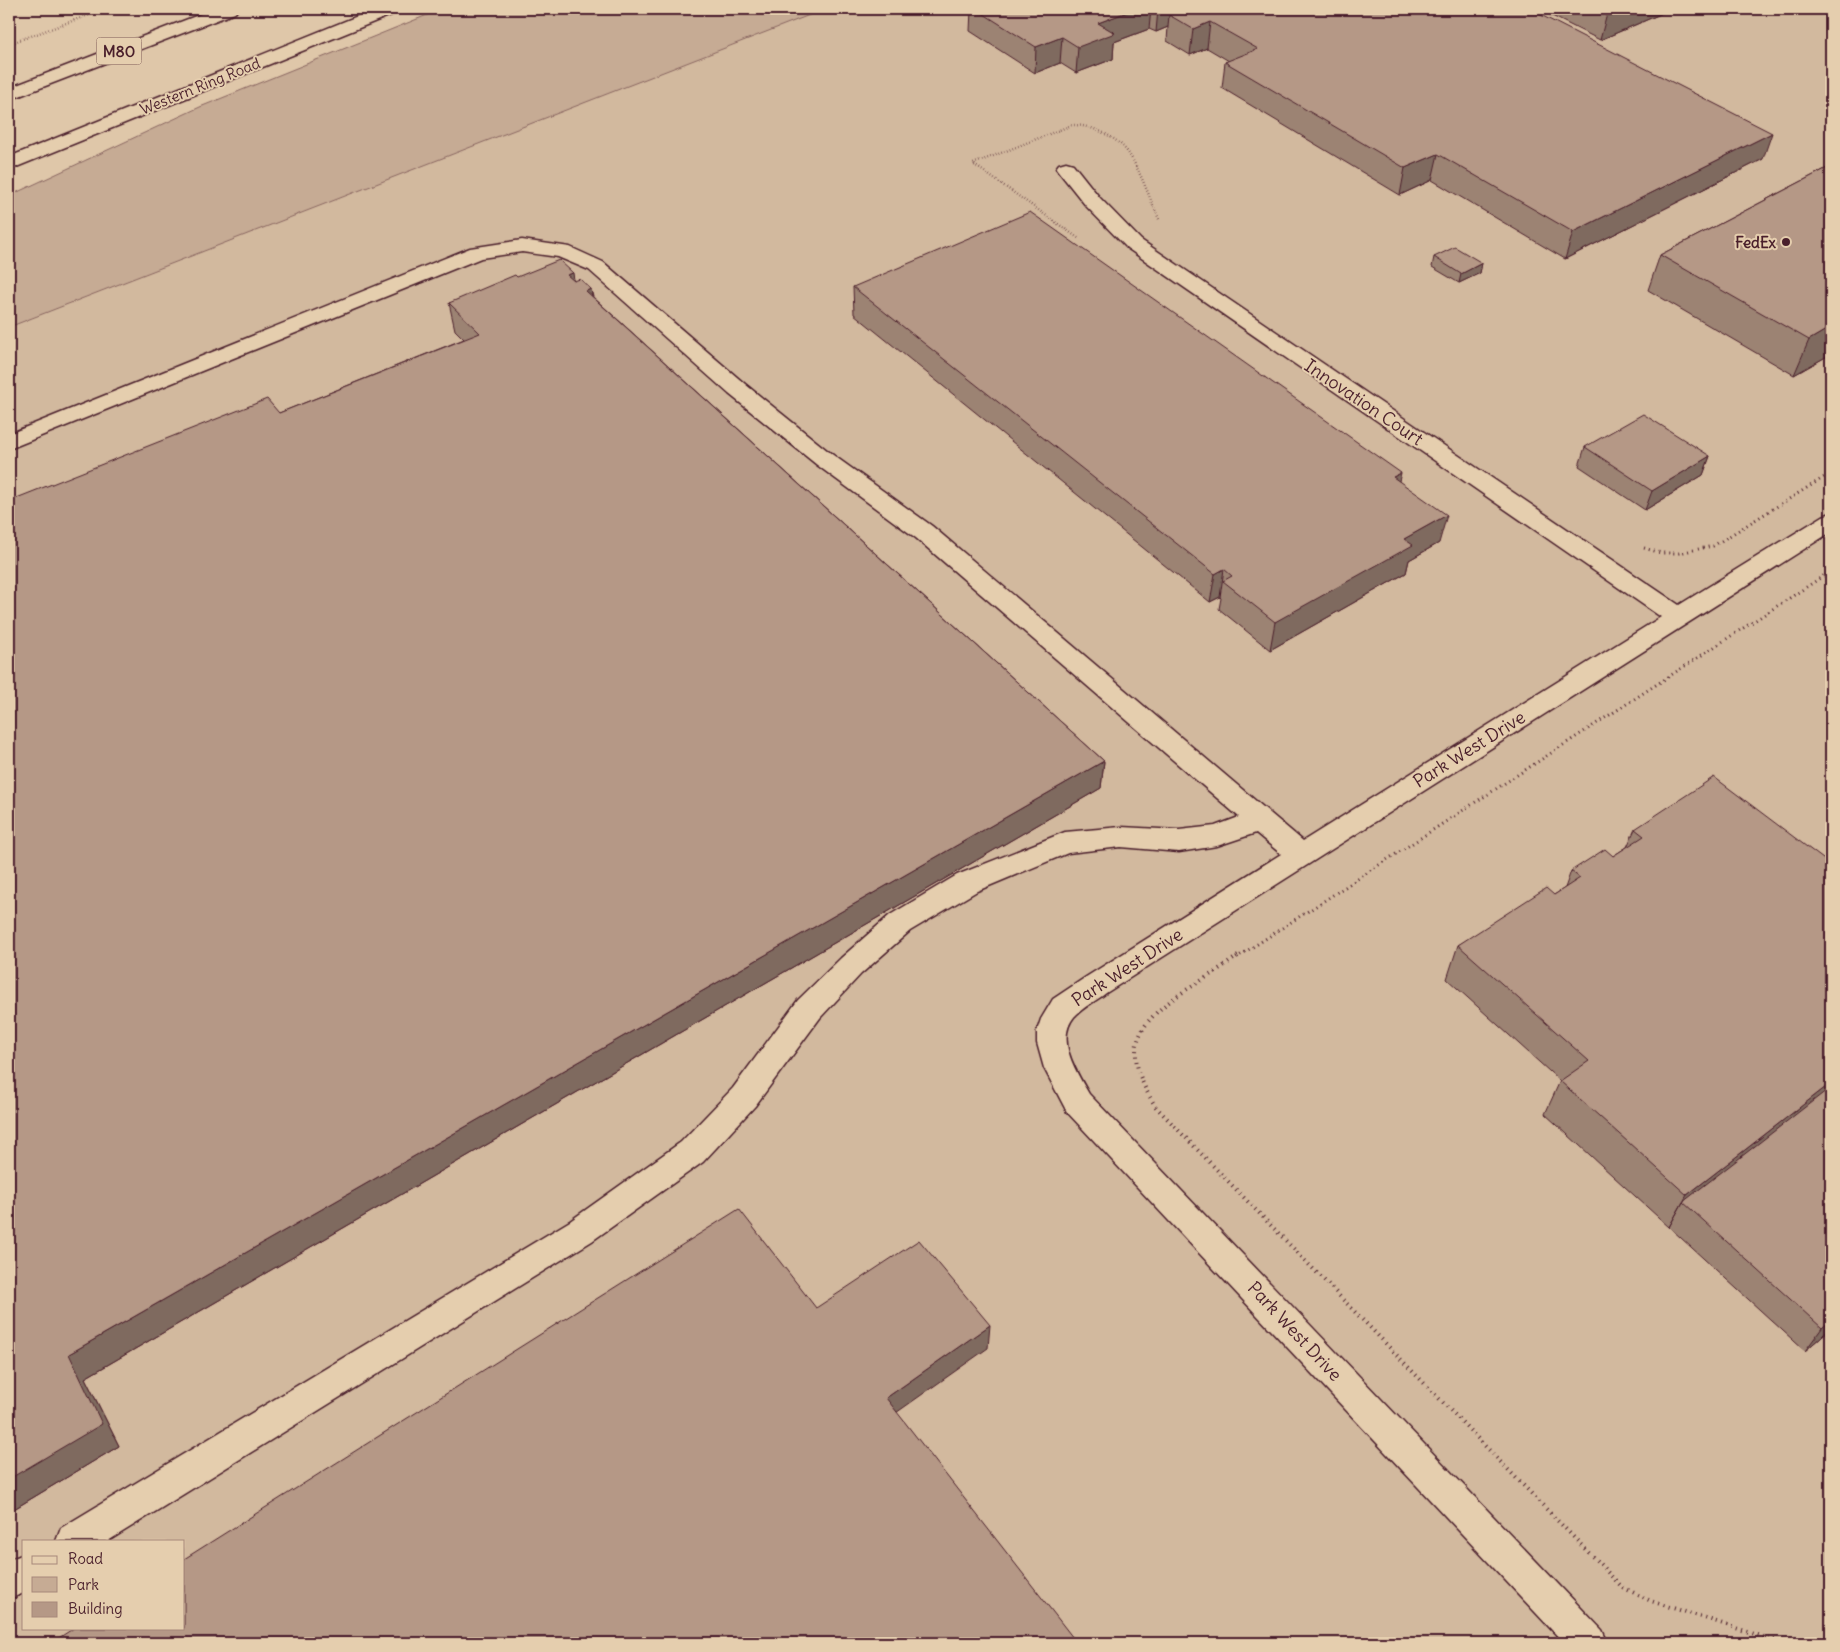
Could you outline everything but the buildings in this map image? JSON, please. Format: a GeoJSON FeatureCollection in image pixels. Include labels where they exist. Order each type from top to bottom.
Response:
{"type":"FeatureCollection","features":[{"type":"Feature","properties":{"kind":"main road"},"geometry":{"type":"LineString","coordinates":[[9,88],[228,9]]}},
{"type":"Feature","properties":{"kind":"main road","name":"M80"},"geometry":{"type":"LineString","coordinates":[[9,94],[228,9]]}},
{"type":"Feature","properties":{"kind":"main road","name":"Western Ring Road"},"geometry":{"type":"LineString","coordinates":[[9,164],[390,9]]}},
{"type":"Feature","properties":{"kind":"main road"},"geometry":{"type":"LineString","coordinates":[[9,178],[205,84]]}},
{"type":"Feature","properties":{"kind":"main road","name":"Innovation Court"},"geometry":{"type":"LineString","coordinates":[[1066,168],[1093,202],[1134,244],[1679,617]]}},
{"type":"Feature","properties":{"kind":"main road"},"geometry":{"type":"LineString","coordinates":[[9,442],[477,252],[522,246],[563,251],[596,266],[737,389],[825,460],[924,532],[1301,855]]}},
{"type":"Feature","properties":{"kind":"main road","name":"Park West Drive"},"geometry":{"type":"LineString","coordinates":[[1589,1643],[1078,1103],[1056,1064],[1050,1033],[1064,1008],[1096,985],[1831,521]]}},
{"type":"Feature","properties":{"kind":"main road"},"geometry":{"type":"LineString","coordinates":[[76,1540],[581,1231],[692,1152],[744,1097],[809,1009],[850,966],[900,923],[967,883],[1065,843],[1121,837],[1179,841],[1217,836],[1261,820]]}},
{"type":"Feature","properties":{"kind":"main road"},"geometry":{"type":"LineString","coordinates":[[9,1581],[22,1573]]}},
{"type":"Feature","properties":{"kind":"path"},"geometry":{"type":"LineString","coordinates":[[9,44],[105,9]]}},
{"type":"Feature","properties":{"kind":"path"},"geometry":{"type":"LineString","coordinates":[[1641,547],[1670,553],[1696,552],[1713,546],[1831,473]]}},
{"type":"Feature","properties":{"kind":"path"},"geometry":{"type":"LineString","coordinates":[[1783,1643],[1651,1601],[1622,1587],[1156,1107],[1144,1090],[1136,1067],[1137,1044],[1145,1024],[1162,1006],[1831,571]]}},
{"type":"Feature","properties":{"kind":"shaded area"},"geometry":{"type":"Polygon","coordinates":[[[825,9],[1831,9],[1831,1643],[9,1643],[9,327],[825,9]]]}},
{"type":"Feature","properties":{"kind":"green space"},"geometry":{"type":"Polygon","coordinates":[[[442,9],[825,9],[9,327],[9,196],[200,107],[442,9]]]}},
{"type":"Feature","properties":{"kind":"place","name":"FedEx"},"geometry":{"type":"Point","coordinates":[1786,242]}}]}
